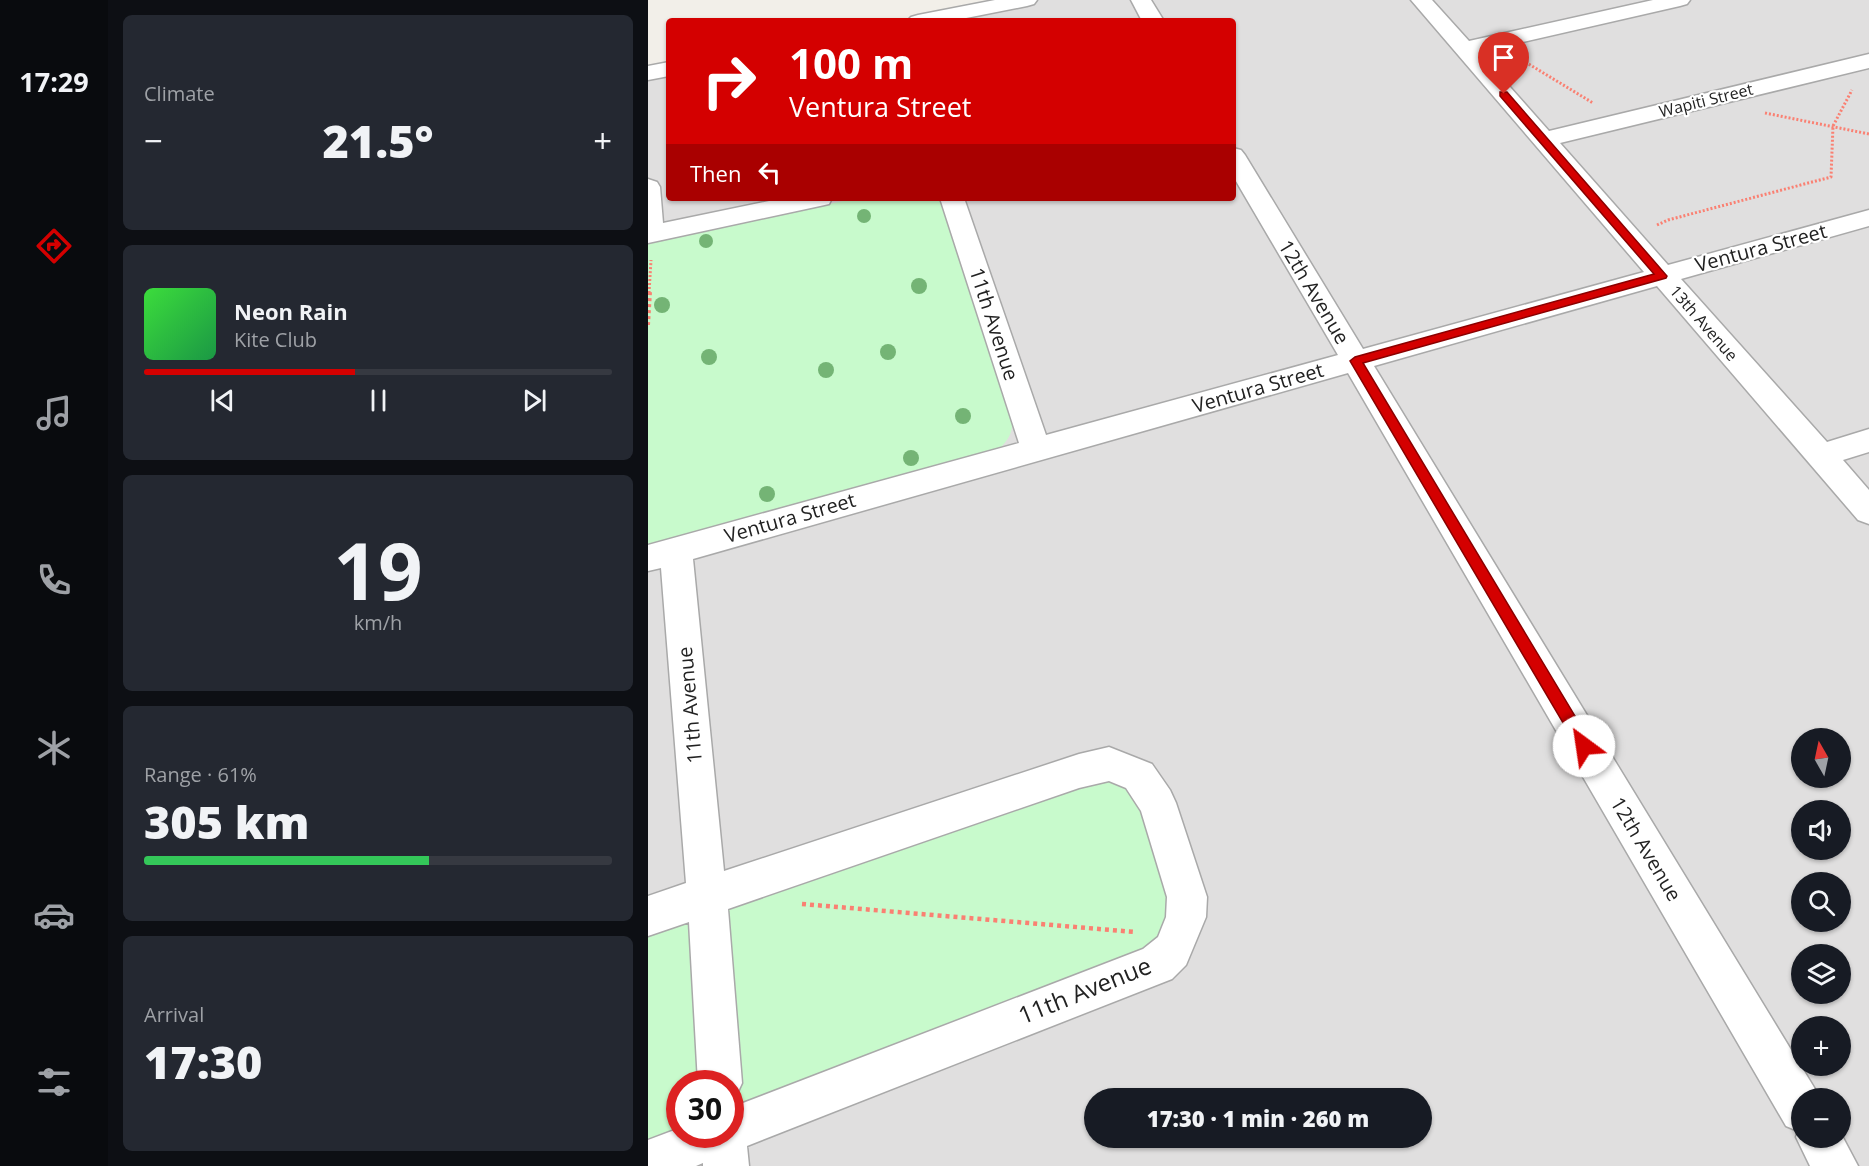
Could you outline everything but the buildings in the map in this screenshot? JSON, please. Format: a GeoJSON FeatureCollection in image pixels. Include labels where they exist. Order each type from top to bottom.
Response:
{"type":"FeatureCollection","features":[{"type":"Feature","properties":{"kind":"street"},"geometry":{"type":"LineString","coordinates":[[934,18],[1027,0]]}},
{"type":"Feature","properties":{"kind":"street"},"geometry":{"type":"LineString","coordinates":[[1141,0],[1151,18]]}},
{"type":"Feature","properties":{"kind":"street","name":"13th Avenue"},"geometry":{"type":"LineString","coordinates":[[1420,0],[1869,511]]}},
{"type":"Feature","properties":{"kind":"street"},"geometry":{"type":"LineString","coordinates":[[1464,49],[1680,0]]}},
{"type":"Feature","properties":{"kind":"street","name":"Wapiti Street"},"geometry":{"type":"LineString","coordinates":[[1543,140],[1869,61]]}},
{"type":"Feature","properties":{"kind":"street"},"geometry":{"type":"LineString","coordinates":[[648,73],[666,70]]}},
{"type":"Feature","properties":{"kind":"street","name":"12th Avenue"},"geometry":{"type":"LineString","coordinates":[[1236,160],[1791,1092]]}},
{"type":"Feature","properties":{"kind":"street"},"geometry":{"type":"LineString","coordinates":[[648,187],[649,234],[806,201]]}},
{"type":"Feature","properties":{"kind":"street","name":"11th Avenue"},"geometry":{"type":"LineString","coordinates":[[953,201],[1036,450]]}},
{"type":"Feature","properties":{"kind":"street","name":"Ventura Street"},"geometry":{"type":"LineString","coordinates":[[662,554],[1869,218]]}},
{"type":"Feature","properties":{"kind":"street"},"geometry":{"type":"LineString","coordinates":[[1821,456],[1869,440]]}},
{"type":"Feature","properties":{"kind":"street","name":"11th Avenue"},"geometry":{"type":"LineString","coordinates":[[662,554],[707,896],[719,1070]]}},
{"type":"Feature","properties":{"kind":"street","name":"11th Avenue"},"geometry":{"type":"LineString","coordinates":[[648,916],[1078,771],[1109,764],[1139,776],[1157,803],[1187,897],[1186,917],[1172,951],[1157,964],[744,1125]]}},
{"type":"Feature","properties":{"kind":"street"},"geometry":{"type":"LineString","coordinates":[[648,1163],[686,1148]]}},
{"type":"Feature","properties":{"kind":"street"},"geometry":{"type":"LineString","coordinates":[[723,1148],[726,1166]]}},
{"type":"Feature","properties":{"kind":"street"},"geometry":{"type":"LineString","coordinates":[[1824,1148],[1835,1166]]}},
{"type":"Feature","properties":{"kind":"path"},"geometry":{"type":"LineString","coordinates":[[1490,43],[1594,104],[1617,109],[1633,118]]}},
{"type":"Feature","properties":{"kind":"path"},"geometry":{"type":"LineString","coordinates":[[1630,238],[1668,220],[1831,177],[1833,126],[1856,81]]}},
{"type":"Feature","properties":{"kind":"path"},"geometry":{"type":"LineString","coordinates":[[1719,97],[1763,112],[1869,134]]}},
{"type":"Feature","properties":{"kind":"path"},"geometry":{"type":"LineString","coordinates":[[648,325],[649,234]]}},
{"type":"Feature","properties":{"kind":"path"},"geometry":{"type":"LineString","coordinates":[[789,903],[1179,935]]}},
{"type":"Feature","properties":{"kind":"shaded area"},"geometry":{"type":"Polygon","coordinates":[[[1027,0],[1869,0],[1869,1166],[648,1166],[648,73],[666,70],[666,201],[1236,201],[1236,18],[934,18],[1027,0]]]}},
{"type":"Feature","properties":{"kind":"green space"},"geometry":{"type":"Polygon","coordinates":[[[843,201],[941,201],[1012,416],[1008,438],[999,449],[648,548],[648,244],[843,201]]]}},
{"type":"Feature","properties":{"kind":"green space"},"geometry":{"type":"Polygon","coordinates":[[[1079,771],[1139,776],[1179,935],[744,1124],[744,1070],[666,1070],[666,1147],[648,1163],[648,916],[1079,771]]]}},
{"type":"Feature","properties":{"kind":"route"},"geometry":{"type":"LineString","coordinates":[[1504,94],[1662,276],[1355,361],[1584,746]]}}]}
